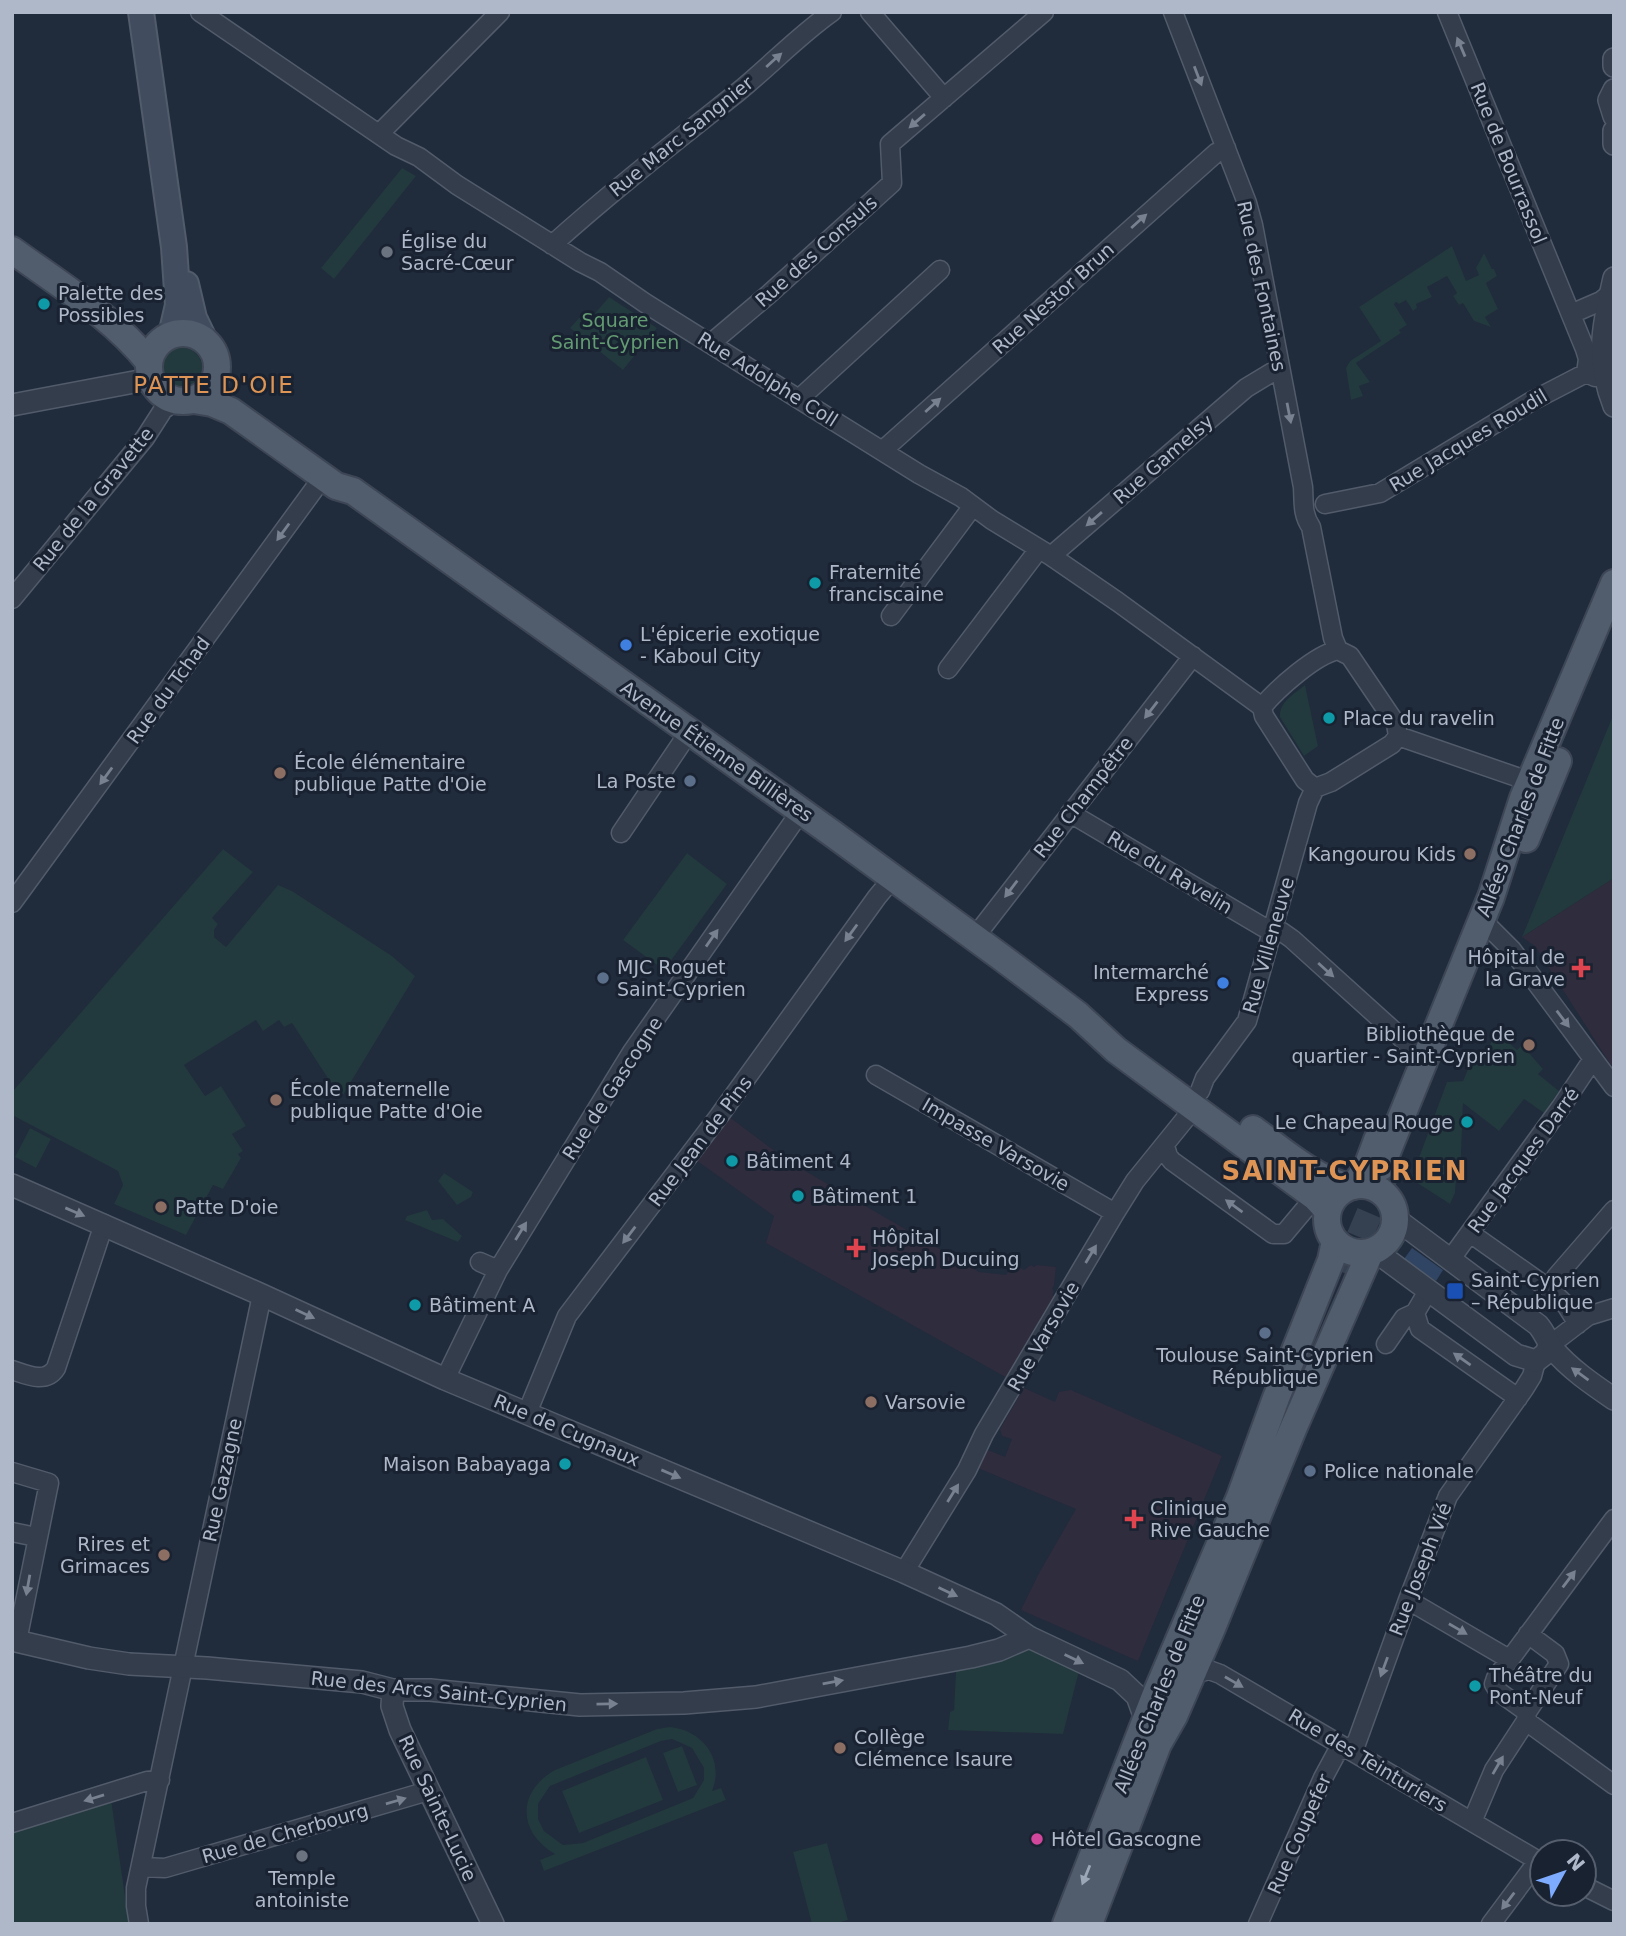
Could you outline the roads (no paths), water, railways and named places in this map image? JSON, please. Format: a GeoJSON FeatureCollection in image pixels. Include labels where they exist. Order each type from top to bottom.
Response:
{"type":"FeatureCollection","features":[{"type":"Feature","properties":{"kind":"main road"},"geometry":{"type":"LineString","coordinates":[[142,12],[174,247],[178,305],[169,336],[155,347],[149,371]]}},
{"type":"Feature","properties":{"kind":"main road"},"geometry":{"type":"LineString","coordinates":[[12,250],[109,321],[137,347],[164,396],[184,400],[211,387],[217,369],[214,354],[194,318],[180,258],[174,247]]}},
{"type":"Feature","properties":{"kind":"main road"},"geometry":{"type":"LineString","coordinates":[[109,321],[138,331],[169,336],[189,333],[205,341]]}},
{"type":"Feature","properties":{"kind":"main road","name":"Avenue Étienne Billières"},"geometry":{"type":"LineString","coordinates":[[217,369],[226,385],[239,398],[344,476],[353,491]]}},
{"type":"Feature","properties":{"kind":"main road","name":"Avenue Étienne Billières"},"geometry":{"type":"LineString","coordinates":[[184,400],[212,403],[231,411],[336,486],[353,491],[801,811],[1079,1015],[1116,1050],[1331,1182],[1337,1195]]}},
{"type":"Feature","properties":{"kind":"main road","name":"Allées Charles de Fitte"},"geometry":{"type":"LineString","coordinates":[[1614,583],[1539,785],[1490,928],[1457,1011],[1435,1053],[1384,1168],[1491,897],[1509,841],[1539,785],[1614,631]]}},
{"type":"Feature","properties":{"kind":"main road"},"geometry":{"type":"LineString","coordinates":[[1457,1011],[1446,1053],[1395,1179],[1392,1236],[1385,1245],[1372,1252],[1351,1252],[1335,1241],[1328,1227],[1337,1195],[1367,1167],[1479,900],[1509,841]]}},
{"type":"Feature","properties":{"kind":"main road","name":"Avenue Étienne Billières"},"geometry":{"type":"LineString","coordinates":[[1197,1099],[1337,1195]]}},
{"type":"Feature","properties":{"kind":"main road"},"geometry":{"type":"LineString","coordinates":[[1337,1195],[1361,1185],[1376,1188],[1387,1197],[1394,1212]]}},
{"type":"Feature","properties":{"kind":"main road","name":"Allées Charles de Fitte"},"geometry":{"type":"LineString","coordinates":[[1066,1924],[1161,1684],[1253,1465],[1269,1417],[1331,1260],[1335,1241]]}},
{"type":"Feature","properties":{"kind":"main road","name":"Allées Charles de Fitte"},"geometry":{"type":"LineString","coordinates":[[1088,1924],[1158,1744],[1174,1716],[1293,1429],[1372,1252]]}},
{"type":"Feature","properties":{"kind":"main road","name":"Allées Charles de Fitte"},"geometry":{"type":"LineString","coordinates":[[1222,1603],[1216,1592],[1341,1272],[1267,1443],[1253,1465]]}},
{"type":"Feature","properties":{"kind":"street"},"geometry":{"type":"LineString","coordinates":[[379,134],[500,12]]}},
{"type":"Feature","properties":{"kind":"street","name":"Rue Marc Sangnier"},"geometry":{"type":"LineString","coordinates":[[552,245],[610,194],[832,12]]}},
{"type":"Feature","properties":{"kind":"street"},"geometry":{"type":"LineString","coordinates":[[870,12],[944,98],[1044,12]]}},
{"type":"Feature","properties":{"kind":"street","name":"Rue des Fontaines"},"geometry":{"type":"LineString","coordinates":[[1173,12],[1253,225],[1303,487],[1303,508],[1311,527],[1333,638],[1338,650]]}},
{"type":"Feature","properties":{"kind":"street","name":"Rue de Bourrassol"},"geometry":{"type":"LineString","coordinates":[[1447,12],[1571,314],[1588,359],[1586,373]]}},
{"type":"Feature","properties":{"kind":"street","name":"Rue Adolphe Coll"},"geometry":{"type":"LineString","coordinates":[[211,15],[379,134],[419,157],[457,186],[607,276],[645,303],[1045,553],[1262,706]]}},
{"type":"Feature","properties":{"kind":"street"},"geometry":{"type":"LineString","coordinates":[[1614,60],[1614,66]]}},
{"type":"Feature","properties":{"kind":"street"},"geometry":{"type":"LineString","coordinates":[[1614,90],[1609,100],[1614,116]]}},
{"type":"Feature","properties":{"kind":"street","name":"Rue des Consuls"},"geometry":{"type":"LineString","coordinates":[[710,344],[892,183],[890,144],[944,98]]}},
{"type":"Feature","properties":{"kind":"street"},"geometry":{"type":"LineString","coordinates":[[1614,131],[1614,144]]}},
{"type":"Feature","properties":{"kind":"street","name":"Rue Nestor Brun"},"geometry":{"type":"LineString","coordinates":[[882,451],[1216,153],[1226,148]]}},
{"type":"Feature","properties":{"kind":"street"},"geometry":{"type":"LineString","coordinates":[[799,399],[940,270]]}},
{"type":"Feature","properties":{"kind":"street"},"geometry":{"type":"LineString","coordinates":[[1571,314],[1601,302],[1612,286]]}},
{"type":"Feature","properties":{"kind":"street"},"geometry":{"type":"LineString","coordinates":[[1612,286],[1601,343],[1606,385],[1614,406]]}},
{"type":"Feature","properties":{"kind":"street","name":"Rue Gamelsy"},"geometry":{"type":"LineString","coordinates":[[948,669],[1045,553],[1246,388],[1279,368]]}},
{"type":"Feature","properties":{"kind":"street"},"geometry":{"type":"LineString","coordinates":[[12,405],[149,371]]}},
{"type":"Feature","properties":{"kind":"street"},"geometry":{"type":"LineString","coordinates":[[1586,373],[1606,385]]}},
{"type":"Feature","properties":{"kind":"street","name":"Rue Jacques Roudil"},"geometry":{"type":"LineString","coordinates":[[1325,504],[1380,493],[1532,401],[1586,373]]}},
{"type":"Feature","properties":{"kind":"street","name":"Rue de la Gravette"},"geometry":{"type":"LineString","coordinates":[[12,599],[145,438],[163,410],[184,400]]}},
{"type":"Feature","properties":{"kind":"street","name":"Rue du Tchad"},"geometry":{"type":"LineString","coordinates":[[12,903],[323,477]]}},
{"type":"Feature","properties":{"kind":"street"},"geometry":{"type":"LineString","coordinates":[[1303,487],[1325,504],[1311,527]]}},
{"type":"Feature","properties":{"kind":"street"},"geometry":{"type":"LineString","coordinates":[[891,616],[973,506]]}},
{"type":"Feature","properties":{"kind":"street"},"geometry":{"type":"LineString","coordinates":[[1338,650],[1350,656],[1396,724],[1398,736],[1392,744],[1331,782],[1315,788],[1305,780],[1264,716],[1262,706],[1269,697],[1326,653],[1338,650]]}},
{"type":"Feature","properties":{"kind":"street","name":"Rue Champêtre"},"geometry":{"type":"LineString","coordinates":[[974,938],[1193,656]]}},
{"type":"Feature","properties":{"kind":"street"},"geometry":{"type":"LineString","coordinates":[[621,833],[689,732]]}},
{"type":"Feature","properties":{"kind":"street"},"geometry":{"type":"LineString","coordinates":[[1398,736],[1539,785]]}},
{"type":"Feature","properties":{"kind":"street","name":"Rue Villeneuve"},"geometry":{"type":"LineString","coordinates":[[1197,1099],[1205,1078],[1247,1021],[1308,803],[1315,788]]}},
{"type":"Feature","properties":{"kind":"street","name":"Rue de Gascogne"},"geometry":{"type":"LineString","coordinates":[[445,1379],[466,1321],[632,1052],[801,811]]}},
{"type":"Feature","properties":{"kind":"street","name":"Rue du Ravelin"},"geometry":{"type":"LineString","coordinates":[[1070,813],[1263,927],[1292,939],[1416,1051]]}},
{"type":"Feature","properties":{"kind":"street","name":"Rue Jean de Pins"},"geometry":{"type":"LineString","coordinates":[[527,1413],[567,1316],[706,1135],[892,879]]}},
{"type":"Feature","properties":{"kind":"street"},"geometry":{"type":"LineString","coordinates":[[1490,928],[1512,950],[1614,1087]]}},
{"type":"Feature","properties":{"kind":"street","name":"Rue Jacques Darré"},"geometry":{"type":"LineString","coordinates":[[1450,1260],[1593,1059]]}},
{"type":"Feature","properties":{"kind":"street","name":"Impasse Varsovie"},"geometry":{"type":"LineString","coordinates":[[876,1075],[1115,1213]]}},
{"type":"Feature","properties":{"kind":"street","name":"Rue Varsovie"},"geometry":{"type":"LineString","coordinates":[[904,1572],[967,1470],[984,1434],[1115,1213],[1135,1181],[1165,1146],[1197,1099]]}},
{"type":"Feature","properties":{"kind":"street"},"geometry":{"type":"LineString","coordinates":[[1165,1146],[1172,1161],[1273,1234],[1284,1234],[1337,1195]]}},
{"type":"Feature","properties":{"kind":"street","name":"Rue de Cugnaux"},"geometry":{"type":"LineString","coordinates":[[12,1185],[445,1379],[904,1572],[996,1614],[1029,1637],[1120,1680],[1137,1696],[1146,1721]]}},
{"type":"Feature","properties":{"kind":"street"},"geometry":{"type":"LineString","coordinates":[[1556,1277],[1614,1210]]}},
{"type":"Feature","properties":{"kind":"street"},"geometry":{"type":"LineString","coordinates":[[1394,1212],[1450,1260],[1538,1325],[1547,1336],[1543,1353]]}},
{"type":"Feature","properties":{"kind":"street"},"geometry":{"type":"LineString","coordinates":[[12,1370],[41,1377],[53,1373],[104,1224]]}},
{"type":"Feature","properties":{"kind":"street"},"geometry":{"type":"LineString","coordinates":[[1470,1233],[1548,1289],[1566,1305],[1578,1324]]}},
{"type":"Feature","properties":{"kind":"street"},"geometry":{"type":"LineString","coordinates":[[1372,1252],[1516,1355],[1543,1353],[1568,1365],[1614,1399]]}},
{"type":"Feature","properties":{"kind":"street"},"geometry":{"type":"LineString","coordinates":[[480,1262],[498,1270]]}},
{"type":"Feature","properties":{"kind":"street"},"geometry":{"type":"LineString","coordinates":[[1386,1344],[1404,1318],[1415,1313],[1428,1291]]}},
{"type":"Feature","properties":{"kind":"street","name":"Rue Gazagne"},"geometry":{"type":"LineString","coordinates":[[139,1924],[136,1888],[262,1295]]}},
{"type":"Feature","properties":{"kind":"street"},"geometry":{"type":"LineString","coordinates":[[1543,1353],[1597,1311],[1614,1308]]}},
{"type":"Feature","properties":{"kind":"street"},"geometry":{"type":"LineString","coordinates":[[1415,1313],[1420,1329],[1518,1398]]}},
{"type":"Feature","properties":{"kind":"street","name":"Rue Joseph Vié"},"geometry":{"type":"LineString","coordinates":[[1345,1748],[1356,1744],[1448,1496],[1518,1398],[1543,1353]]}},
{"type":"Feature","properties":{"kind":"street"},"geometry":{"type":"LineString","coordinates":[[12,1472],[49,1483],[15,1641]]}},
{"type":"Feature","properties":{"kind":"street"},"geometry":{"type":"LineString","coordinates":[[1614,1519],[1508,1659],[1494,1684],[1499,1692],[1527,1716],[1614,1785]]}},
{"type":"Feature","properties":{"kind":"street"},"geometry":{"type":"LineString","coordinates":[[12,1532],[36,1537]]}},
{"type":"Feature","properties":{"kind":"street"},"geometry":{"type":"LineString","coordinates":[[1408,1600],[1508,1659]]}},
{"type":"Feature","properties":{"kind":"street"},"geometry":{"type":"LineString","coordinates":[[1472,1822],[1494,1770],[1559,1664],[1555,1654],[1528,1634]]}},
{"type":"Feature","properties":{"kind":"street","name":"Rue des Arcs Saint-Cyprien"},"geometry":{"type":"LineString","coordinates":[[15,1641],[129,1664],[183,1666],[362,1682],[393,1690],[430,1690],[580,1705],[696,1702],[756,1697],[971,1657],[999,1650],[1029,1637]]}},
{"type":"Feature","properties":{"kind":"street"},"geometry":{"type":"LineString","coordinates":[[1161,1684],[1195,1666]]}},
{"type":"Feature","properties":{"kind":"street","name":"Rue des Teinturiers"},"geometry":{"type":"LineString","coordinates":[[1195,1666],[1220,1674],[1528,1855]]}},
{"type":"Feature","properties":{"kind":"street","name":"Rue de Cugnaux"},"geometry":{"type":"LineString","coordinates":[[1120,1680],[1144,1680],[1161,1684]]}},
{"type":"Feature","properties":{"kind":"street","name":"Rue Sainte-Lucie"},"geometry":{"type":"LineString","coordinates":[[393,1690],[392,1706],[396,1718],[428,1791],[493,1924]]}},
{"type":"Feature","properties":{"kind":"street","name":"Rue Coupefer"},"geometry":{"type":"LineString","coordinates":[[1258,1924],[1323,1778],[1337,1752],[1345,1748]]}},
{"type":"Feature","properties":{"kind":"street"},"geometry":{"type":"LineString","coordinates":[[13,1820],[147,1781],[160,1780]]}},
{"type":"Feature","properties":{"kind":"street","name":"Rue de Cherbourg"},"geometry":{"type":"LineString","coordinates":[[141,1867],[165,1868],[428,1791]]}},
{"type":"Feature","properties":{"kind":"street"},"geometry":{"type":"LineString","coordinates":[[1492,1924],[1528,1878]]}},
{"type":"Feature","properties":{"kind":"street"},"geometry":{"type":"LineString","coordinates":[[1598,1893],[1614,1901]]}},
{"type":"Feature","properties":{"kind":"water"},"geometry":{"type":"Polygon","coordinates":[[[1412,1248],[1443,1270],[1436,1281],[1404,1259],[1412,1248]]]}},
{"type":"Feature","properties":{"kind":"tunnel"},"geometry":{"type":"LineString","coordinates":[[1344,1273],[1388,1170]]}},
{"type":"Feature","properties":{"kind":"place","name":"Église du Sacré-Cœur"},"geometry":{"type":"Point","coordinates":[387,252]}},
{"type":"Feature","properties":{"kind":"place","name":"Palette des Possibles"},"geometry":{"type":"Point","coordinates":[44,304]}},
{"type":"Feature","properties":{"kind":"place","name":"Fraternité franciscaine"},"geometry":{"type":"Point","coordinates":[815,583]}},
{"type":"Feature","properties":{"kind":"place","name":"L'épicerie exotique - Kaboul City"},"geometry":{"type":"Point","coordinates":[626,645]}},
{"type":"Feature","properties":{"kind":"place","name":"Place du ravelin"},"geometry":{"type":"Point","coordinates":[1329,718]}},
{"type":"Feature","properties":{"kind":"place","name":"École élémentaire publique Patte d'Oie"},"geometry":{"type":"Point","coordinates":[280,773]}},
{"type":"Feature","properties":{"kind":"place","name":"La Poste"},"geometry":{"type":"Point","coordinates":[690,781]}},
{"type":"Feature","properties":{"kind":"place","name":"Kangourou Kids"},"geometry":{"type":"Point","coordinates":[1470,854]}},
{"type":"Feature","properties":{"kind":"place","name":"Hôpital de la Grave"},"geometry":{"type":"Point","coordinates":[1581,968]}},
{"type":"Feature","properties":{"kind":"place","name":"MJC Roguet Saint-Cyprien"},"geometry":{"type":"Point","coordinates":[603,978]}},
{"type":"Feature","properties":{"kind":"place","name":"Intermarché Express"},"geometry":{"type":"Point","coordinates":[1223,983]}},
{"type":"Feature","properties":{"kind":"place","name":"Bibliothèque de quartier - Saint-Cyprien"},"geometry":{"type":"Point","coordinates":[1529,1045]}},
{"type":"Feature","properties":{"kind":"place","name":"École maternelle publique Patte d'Oie"},"geometry":{"type":"Point","coordinates":[276,1100]}},
{"type":"Feature","properties":{"kind":"place","name":"Le Chapeau Rouge"},"geometry":{"type":"Point","coordinates":[1467,1122]}},
{"type":"Feature","properties":{"kind":"place","name":"Bâtiment 4"},"geometry":{"type":"Point","coordinates":[732,1161]}},
{"type":"Feature","properties":{"kind":"place","name":"Bâtiment 1"},"geometry":{"type":"Point","coordinates":[798,1196]}},
{"type":"Feature","properties":{"kind":"place","name":"Patte D'oie"},"geometry":{"type":"Point","coordinates":[161,1207]}},
{"type":"Feature","properties":{"kind":"place","name":"Hôpital Joseph Ducuing"},"geometry":{"type":"Point","coordinates":[856,1248]}},
{"type":"Feature","properties":{"kind":"place","name":"Saint-Cyprien – République"},"geometry":{"type":"Point","coordinates":[1455,1291]}},
{"type":"Feature","properties":{"kind":"place","name":"Bâtiment A"},"geometry":{"type":"Point","coordinates":[415,1305]}},
{"type":"Feature","properties":{"kind":"place","name":"Toulouse Saint-Cyprien République"},"geometry":{"type":"Point","coordinates":[1265,1333]}},
{"type":"Feature","properties":{"kind":"place","name":"Varsovie"},"geometry":{"type":"Point","coordinates":[871,1402]}},
{"type":"Feature","properties":{"kind":"place","name":"Maison Babayaga"},"geometry":{"type":"Point","coordinates":[565,1464]}},
{"type":"Feature","properties":{"kind":"place","name":"Police nationale"},"geometry":{"type":"Point","coordinates":[1310,1471]}},
{"type":"Feature","properties":{"kind":"place","name":"Clinique Rive Gauche"},"geometry":{"type":"Point","coordinates":[1134,1519]}},
{"type":"Feature","properties":{"kind":"place","name":"Rires et Grimaces"},"geometry":{"type":"Point","coordinates":[164,1555]}},
{"type":"Feature","properties":{"kind":"place","name":"Théâtre du Pont-Neuf"},"geometry":{"type":"Point","coordinates":[1475,1686]}},
{"type":"Feature","properties":{"kind":"place","name":"Collège Clémence Isaure"},"geometry":{"type":"Point","coordinates":[840,1748]}},
{"type":"Feature","properties":{"kind":"place","name":"Hôtel Gascogne"},"geometry":{"type":"Point","coordinates":[1037,1839]}},
{"type":"Feature","properties":{"kind":"place","name":"Temple antoiniste"},"geometry":{"type":"Point","coordinates":[302,1856]}},
{"type":"Feature","properties":{"kind":"district","name":"PATTE D'OIE"},"geometry":{"type":"Point","coordinates":[214,385]}},
{"type":"Feature","properties":{"kind":"district","name":"SAINT-CYPRIEN"},"geometry":{"type":"Point","coordinates":[1345,1171]}},
{"type":"Feature","properties":{"kind":"park label","name":"Square Saint-Cyprien"},"geometry":{"type":"Point","coordinates":[615,331]}}]}
